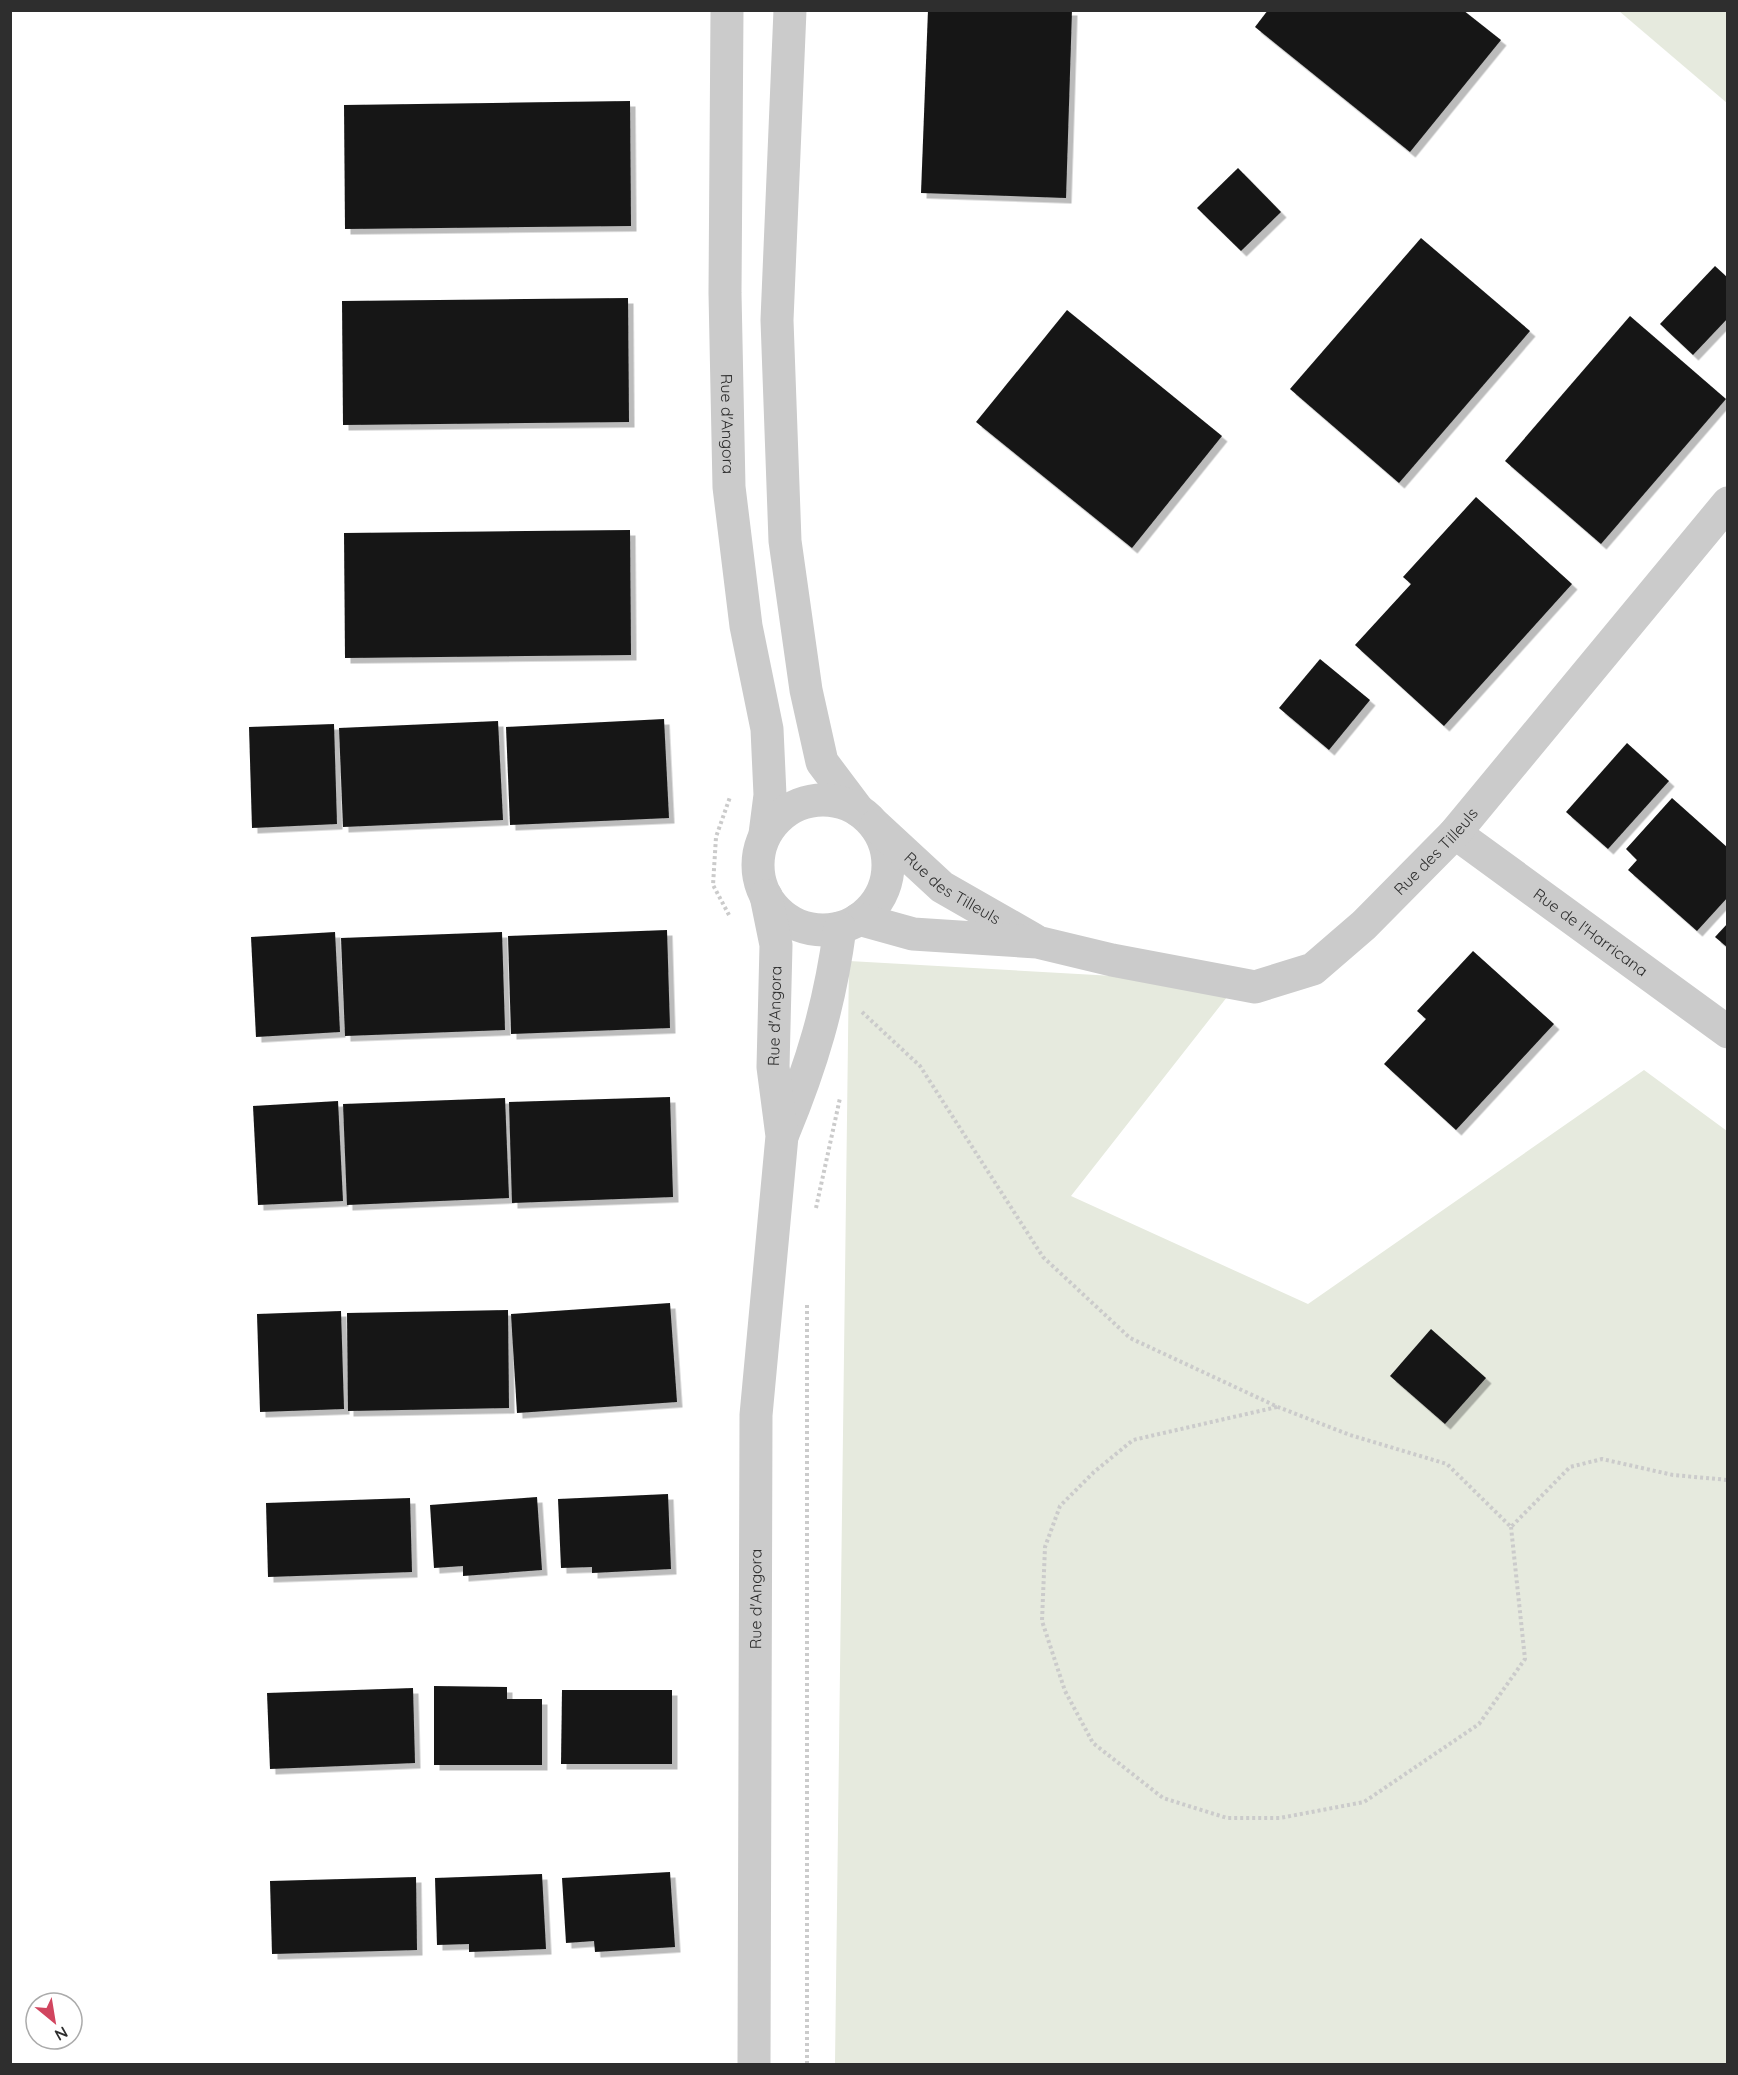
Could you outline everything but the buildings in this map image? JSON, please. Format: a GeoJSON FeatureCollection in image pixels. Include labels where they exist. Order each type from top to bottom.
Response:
{"type":"FeatureCollection","features":[{"type":"Feature","properties":{"kind":"street","name":"Rue d'Angora"},"geometry":{"type":"LineString","coordinates":[[727,10],[724,293],[729,487],[746,626],[767,729],[770,795],[765,834]]}},
{"type":"Feature","properties":{"kind":"street"},"geometry":{"type":"LineString","coordinates":[[790,10],[777,320],[785,541],[806,690],[822,762],[866,817],[884,843],[888,863],[885,885],[875,903],[849,923],[818,930],[797,925],[779,913],[766,896],[759,876],[759,854],[765,834],[779,817],[796,805],[818,800],[839,802],[866,817]]}},
{"type":"Feature","properties":{"kind":"street","name":"Rue des Tilleuls"},"geometry":{"type":"LineString","coordinates":[[849,923],[913,934],[1037,942],[1112,960],[1255,987],[1313,969],[1364,925],[1455,833],[1728,502]]}},
{"type":"Feature","properties":{"kind":"street","name":"Rue des Tilleuls"},"geometry":{"type":"LineString","coordinates":[[866,817],[942,886],[1037,942]]}},
{"type":"Feature","properties":{"kind":"street","name":"Rue de l'Harricana"},"geometry":{"type":"LineString","coordinates":[[1455,833],[1728,1032]]}},
{"type":"Feature","properties":{"kind":"street","name":"Rue d'Angora"},"geometry":{"type":"LineString","coordinates":[[754,2064],[756,1414],[782,1136],[773,1068],[776,945],[766,896]]}},
{"type":"Feature","properties":{"kind":"street","name":"Rue d'Angora"},"geometry":{"type":"LineString","coordinates":[[782,1136],[809,1071],[849,923]]}},
{"type":"Feature","properties":{"kind":"path"},"geometry":{"type":"LineString","coordinates":[[858,1021],[860,1010],[920,1066],[1043,1257],[1130,1338],[1278,1407],[1350,1435],[1447,1464],[1511,1527],[1525,1659],[1479,1724],[1364,1802],[1280,1818],[1227,1818],[1163,1798],[1093,1743],[1065,1691],[1042,1621],[1045,1547],[1060,1506],[1133,1440],[1278,1407]]}},
{"type":"Feature","properties":{"kind":"path"},"geometry":{"type":"LineString","coordinates":[[814,1217],[842,1090]]}},
{"type":"Feature","properties":{"kind":"path"},"geometry":{"type":"LineString","coordinates":[[807,1295],[807,2064]]}},
{"type":"Feature","properties":{"kind":"path"},"geometry":{"type":"LineString","coordinates":[[1511,1527],[1570,1467],[1602,1459],[1672,1475],[1728,1480]]}},
{"type":"Feature","properties":{"kind":"shaded area"},"geometry":{"type":"Polygon","coordinates":[[[1619,11],[1727,11],[1727,103],[1619,11]]]}},
{"type":"Feature","properties":{"kind":"shaded area"},"geometry":{"type":"Polygon","coordinates":[[[849,961],[1238,983],[1071,1196],[1308,1304],[1644,1070],[1727,1131],[1727,2064],[835,2064],[849,961]]]}}]}
